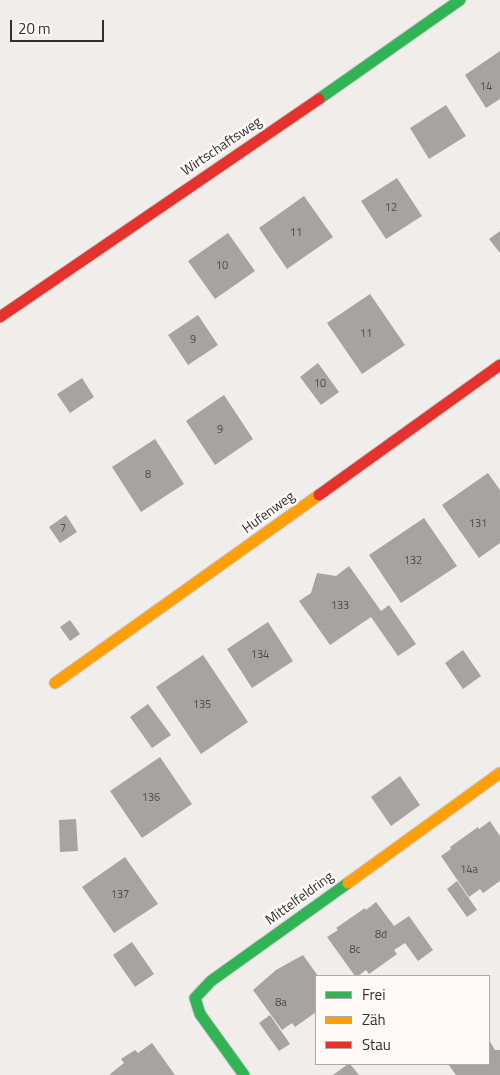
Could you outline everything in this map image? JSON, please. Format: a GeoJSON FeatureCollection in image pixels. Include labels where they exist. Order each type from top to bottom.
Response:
{"type":"FeatureCollection","features":[{"type":"Feature","properties":{"kind":"street","name":"Wirtschaftsweg"},"geometry":{"type":"LineString","coordinates":[[0,317],[279,127],[460,0]]}},
{"type":"Feature","properties":{"kind":"street","name":"Hufenweg"},"geometry":{"type":"LineString","coordinates":[[55,683],[500,365]]}},
{"type":"Feature","properties":{"kind":"street","name":"Mittelfeldring"},"geometry":{"type":"LineString","coordinates":[[244,1075],[200,1014],[195,998],[211,981],[500,773]]}},
{"type":"Feature","properties":{"kind":"building"},"geometry":{"type":"Polygon","coordinates":[[[500,51],[500,99],[486,108],[465,75],[500,51]]]}},
{"type":"Feature","properties":{"kind":"building"},"geometry":{"type":"Polygon","coordinates":[[[446,105],[466,136],[429,159],[410,128],[446,105]]]}},
{"type":"Feature","properties":{"kind":"building"},"geometry":{"type":"Polygon","coordinates":[[[397,178],[422,216],[386,239],[361,201],[397,178]]]}},
{"type":"Feature","properties":{"kind":"building"},"geometry":{"type":"Polygon","coordinates":[[[304,196],[333,237],[287,269],[259,228],[304,196]]]}},
{"type":"Feature","properties":{"kind":"building"},"geometry":{"type":"Polygon","coordinates":[[[500,231],[500,253],[489,239],[500,231]]]}},
{"type":"Feature","properties":{"kind":"building"},"geometry":{"type":"Polygon","coordinates":[[[228,233],[255,271],[215,299],[188,261],[228,233]]]}},
{"type":"Feature","properties":{"kind":"building"},"geometry":{"type":"Polygon","coordinates":[[[370,294],[405,345],[362,374],[327,323],[370,294]]]}},
{"type":"Feature","properties":{"kind":"building"},"geometry":{"type":"Polygon","coordinates":[[[198,315],[218,345],[188,365],[168,335],[198,315]]]}},
{"type":"Feature","properties":{"kind":"building"},"geometry":{"type":"Polygon","coordinates":[[[318,363],[339,392],[321,405],[300,377],[318,363]]]}},
{"type":"Feature","properties":{"kind":"building"},"geometry":{"type":"Polygon","coordinates":[[[82,378],[94,397],[70,413],[57,394],[82,378]]]}},
{"type":"Feature","properties":{"kind":"building"},"geometry":{"type":"Polygon","coordinates":[[[224,395],[253,439],[215,465],[186,421],[224,395]]]}},
{"type":"Feature","properties":{"kind":"building"},"geometry":{"type":"Polygon","coordinates":[[[155,439],[184,484],[141,512],[112,467],[155,439]]]}},
{"type":"Feature","properties":{"kind":"building"},"geometry":{"type":"Polygon","coordinates":[[[488,473],[500,490],[500,543],[479,558],[442,505],[488,473]]]}},
{"type":"Feature","properties":{"kind":"building"},"geometry":{"type":"Polygon","coordinates":[[[66,515],[77,532],[60,543],[49,527],[66,515]]]}},
{"type":"Feature","properties":{"kind":"building"},"geometry":{"type":"Polygon","coordinates":[[[424,518],[457,566],[401,603],[369,555],[424,518]]]}},
{"type":"Feature","properties":{"kind":"building"},"geometry":{"type":"Polygon","coordinates":[[[349,566],[381,611],[389,605],[416,644],[398,656],[371,617],[330,645],[299,601],[311,593],[317,573],[336,576],[349,566]]]}},
{"type":"Feature","properties":{"kind":"building"},"geometry":{"type":"Polygon","coordinates":[[[70,620],[80,634],[70,641],[60,627],[70,620]]]}},
{"type":"Feature","properties":{"kind":"building"},"geometry":{"type":"Polygon","coordinates":[[[268,622],[293,661],[252,688],[227,649],[268,622]]]}},
{"type":"Feature","properties":{"kind":"building"},"geometry":{"type":"Polygon","coordinates":[[[463,650],[481,676],[463,689],[445,663],[463,650]]]}},
{"type":"Feature","properties":{"kind":"building"},"geometry":{"type":"Polygon","coordinates":[[[203,655],[248,722],[201,754],[156,687],[203,655]]]}},
{"type":"Feature","properties":{"kind":"building"},"geometry":{"type":"Polygon","coordinates":[[[148,704],[171,735],[152,748],[130,717],[148,704]]]}},
{"type":"Feature","properties":{"kind":"building"},"geometry":{"type":"Polygon","coordinates":[[[160,757],[192,804],[142,838],[110,791],[160,757]]]}},
{"type":"Feature","properties":{"kind":"building"},"geometry":{"type":"Polygon","coordinates":[[[400,776],[420,805],[391,826],[371,797],[400,776]]]}},
{"type":"Feature","properties":{"kind":"building"},"geometry":{"type":"Polygon","coordinates":[[[76,819],[78,851],[60,852],[59,820],[76,819]]]}},
{"type":"Feature","properties":{"kind":"building"},"geometry":{"type":"Polygon","coordinates":[[[490,821],[500,836],[500,881],[483,893],[480,889],[469,897],[441,856],[451,849],[450,847],[478,827],[479,829],[490,821]]]}},
{"type":"Feature","properties":{"kind":"building"},"geometry":{"type":"Polygon","coordinates":[[[125,857],[158,904],[114,933],[82,887],[125,857]]]}},
{"type":"Feature","properties":{"kind":"building"},"geometry":{"type":"Polygon","coordinates":[[[457,881],[477,910],[467,917],[447,889],[457,881]]]}},
{"type":"Feature","properties":{"kind":"building"},"geometry":{"type":"Polygon","coordinates":[[[376,902],[394,926],[409,916],[433,950],[418,961],[405,943],[394,950],[397,954],[369,974],[366,970],[359,975],[354,975],[327,937],[338,930],[336,928],[365,908],[366,910],[376,902]]]}},
{"type":"Feature","properties":{"kind":"building"},"geometry":{"type":"Polygon","coordinates":[[[132,942],[154,974],[135,987],[113,955],[132,942]]]}},
{"type":"Feature","properties":{"kind":"building"},"geometry":{"type":"Polygon","coordinates":[[[303,955],[317,975],[315,975],[315,1013],[295,1027],[292,1023],[282,1030],[253,990],[276,970],[303,955]]]}},
{"type":"Feature","properties":{"kind":"building"},"geometry":{"type":"Polygon","coordinates":[[[270,1015],[290,1044],[279,1051],[259,1023],[270,1015]]]}},
{"type":"Feature","properties":{"kind":"building"},"geometry":{"type":"Polygon","coordinates":[[[490,1042],[495,1050],[500,1050],[500,1075],[456,1075],[449,1065],[490,1065],[490,1042]]]}},
{"type":"Feature","properties":{"kind":"building"},"geometry":{"type":"Polygon","coordinates":[[[152,1043],[175,1075],[110,1074],[124,1063],[121,1059],[135,1050],[138,1053],[152,1043]]]}},
{"type":"Feature","properties":{"kind":"building"},"geometry":{"type":"Polygon","coordinates":[[[347,1065],[351,1065],[359,1075],[333,1075],[347,1065]]]}},
{"type":"Feature","properties":{"kind":"traffic: fast"},"geometry":{"type":"LineString","coordinates":[[319,99],[460,0]]}},
{"type":"Feature","properties":{"kind":"traffic: fast"},"geometry":{"type":"LineString","coordinates":[[244,1075],[200,1014],[195,998],[211,981],[348,883]]}},
{"type":"Feature","properties":{"kind":"traffic: slow"},"geometry":{"type":"LineString","coordinates":[[55,683],[319,495]]}},
{"type":"Feature","properties":{"kind":"traffic: slow"},"geometry":{"type":"LineString","coordinates":[[348,883],[500,773]]}},
{"type":"Feature","properties":{"kind":"traffic: jam"},"geometry":{"type":"LineString","coordinates":[[0,317],[319,99]]}},
{"type":"Feature","properties":{"kind":"traffic: jam"},"geometry":{"type":"LineString","coordinates":[[319,495],[500,365]]}}]}
